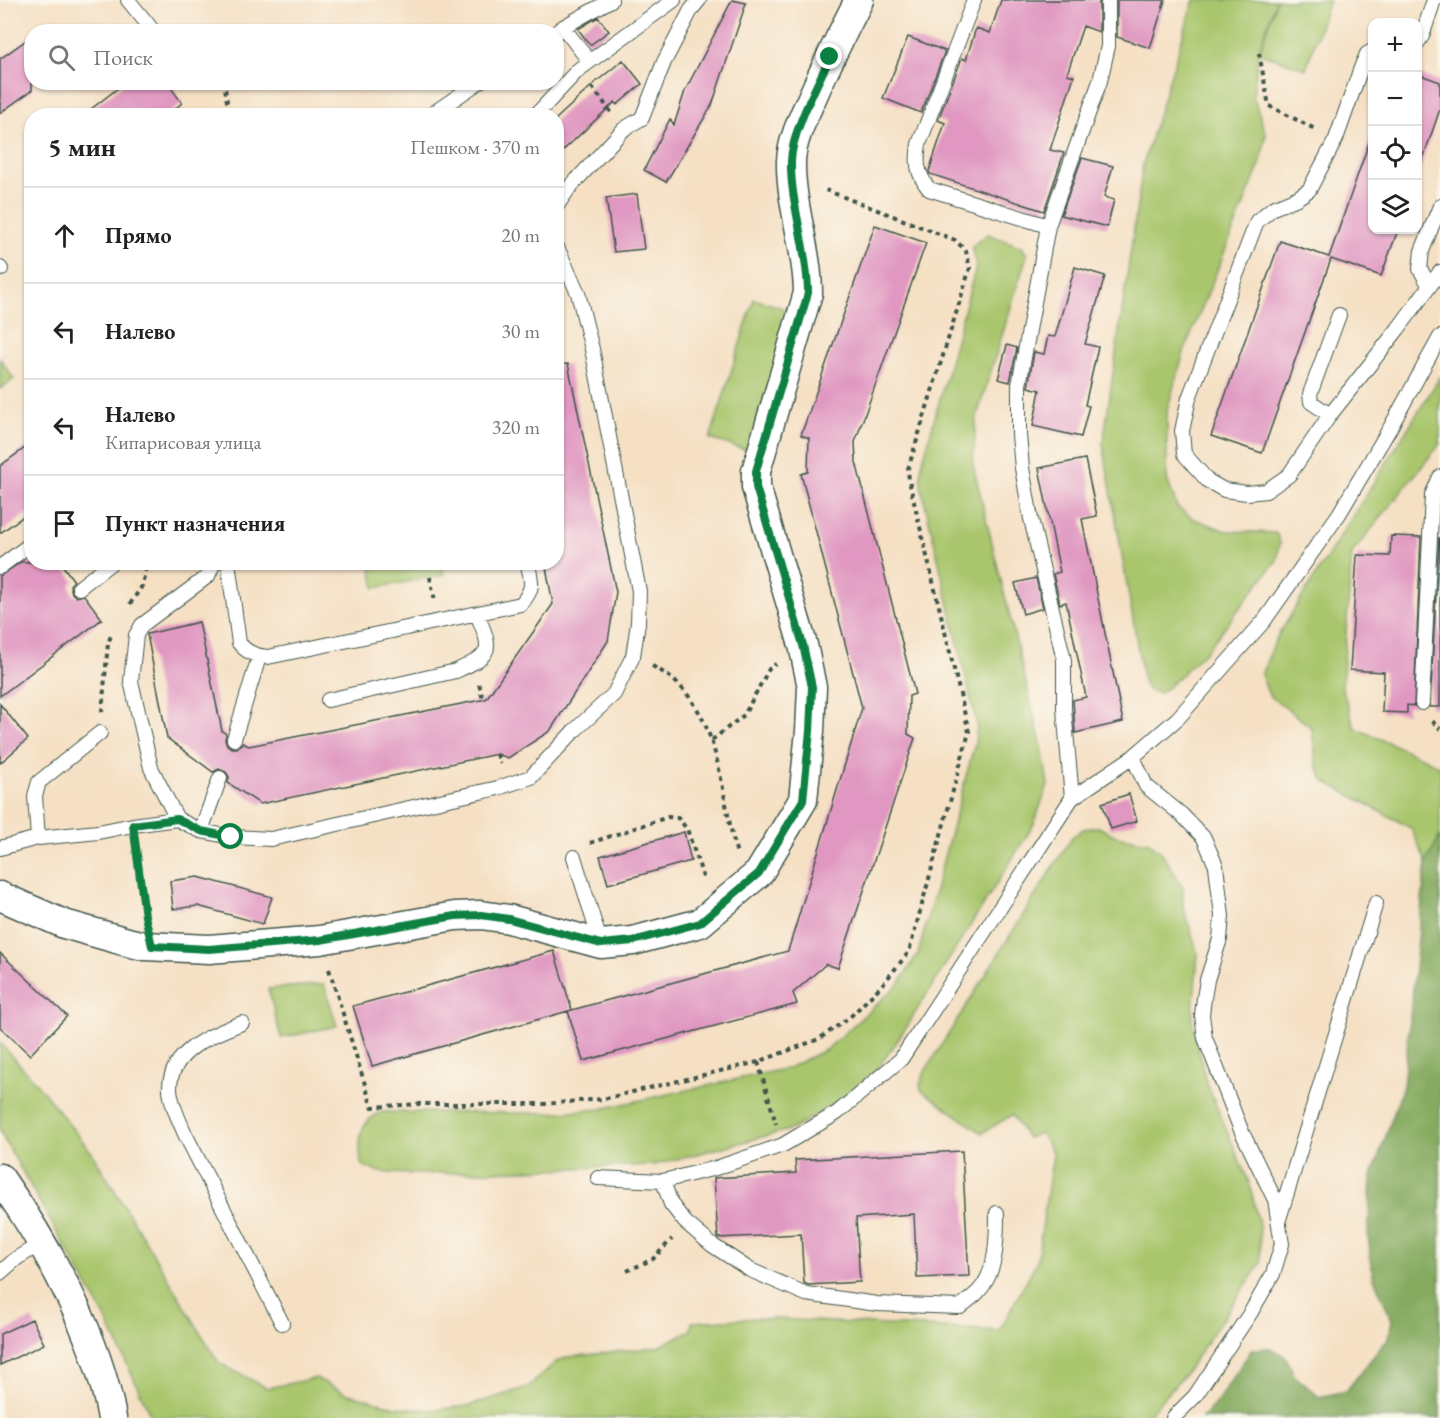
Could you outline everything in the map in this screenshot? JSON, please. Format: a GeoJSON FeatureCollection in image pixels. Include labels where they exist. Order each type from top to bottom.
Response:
{"type":"FeatureCollection","features":[{"type":"Feature","properties":{"kind":"street"},"geometry":{"type":"LineString","coordinates":[[0,896],[64,924],[149,946],[209,949],[320,940],[455,916],[481,915],[541,927],[601,944],[633,941],[700,923],[759,873],[803,800],[812,687],[803,645],[756,487],[756,471],[760,456],[808,293],[808,272],[803,255],[791,159],[799,127],[830,57],[859,0]]}},
{"type":"Feature","properties":{"kind":"street"},"geometry":{"type":"LineString","coordinates":[[2,1186],[42,1243],[88,1333],[112,1418]]}},
{"type":"Feature","properties":{"kind":"lane"},"geometry":{"type":"LineString","coordinates":[[128,0],[147,24]]}},
{"type":"Feature","properties":{"kind":"lane"},"geometry":{"type":"LineString","coordinates":[[564,27],[611,0]]}},
{"type":"Feature","properties":{"kind":"lane"},"geometry":{"type":"LineString","coordinates":[[564,86],[584,65],[674,0]]}},
{"type":"Feature","properties":{"kind":"lane"},"geometry":{"type":"LineString","coordinates":[[564,195],[624,129],[642,118],[664,62],[691,10],[699,0]]}},
{"type":"Feature","properties":{"kind":"lane"},"geometry":{"type":"LineString","coordinates":[[974,0],[919,144],[917,169],[928,189],[1048,226]]}},
{"type":"Feature","properties":{"kind":"lane"},"geometry":{"type":"LineString","coordinates":[[1072,798],[1064,709],[1064,660],[1031,519],[1022,468],[1019,435],[1019,385],[1048,226],[1100,81],[1108,46],[1108,0]]}},
{"type":"Feature","properties":{"kind":"lane"},"geometry":{"type":"LineString","coordinates":[[1422,36],[1434,0]]}},
{"type":"Feature","properties":{"kind":"lane"},"geometry":{"type":"LineString","coordinates":[[564,35],[584,65]]}},
{"type":"Feature","properties":{"kind":"lane"},"geometry":{"type":"LineString","coordinates":[[1368,53],[1331,149],[1309,190],[1273,208],[1257,221],[1189,398],[1182,430],[1184,454],[1208,480],[1224,490],[1247,493],[1266,491],[1289,475],[1330,415],[1440,272]]}},
{"type":"Feature","properties":{"kind":"lane"},"geometry":{"type":"LineString","coordinates":[[441,108],[468,90]]}},
{"type":"Feature","properties":{"kind":"lane"},"geometry":{"type":"LineString","coordinates":[[543,108],[560,90]]}},
{"type":"Feature","properties":{"kind":"lane"},"geometry":{"type":"LineString","coordinates":[[1429,285],[1420,269],[1422,251],[1440,206]]}},
{"type":"Feature","properties":{"kind":"lane"},"geometry":{"type":"LineString","coordinates":[[0,848],[38,838],[99,832],[177,819],[201,831],[231,837],[271,839],[498,788],[531,777],[573,732],[614,694],[633,656],[638,623],[639,591],[592,349],[578,293],[564,262]]}},
{"type":"Feature","properties":{"kind":"lane"},"geometry":{"type":"LineString","coordinates":[[1330,415],[1311,402],[1310,394],[1339,315]]}},
{"type":"Feature","properties":{"kind":"lane"},"geometry":{"type":"LineString","coordinates":[[597,1178],[663,1181],[716,1167],[783,1145],[837,1113],[901,1059],[1072,798],[1133,757],[1178,718],[1264,621],[1339,514],[1440,337]]}},
{"type":"Feature","properties":{"kind":"lane"},"geometry":{"type":"LineString","coordinates":[[1422,703],[1432,495],[1440,477]]}},
{"type":"Feature","properties":{"kind":"lane"},"geometry":{"type":"LineString","coordinates":[[0,567],[24,549]]}},
{"type":"Feature","properties":{"kind":"lane"},"geometry":{"type":"LineString","coordinates":[[79,588],[102,570]]}},
{"type":"Feature","properties":{"kind":"lane"},"geometry":{"type":"LineString","coordinates":[[177,819],[151,768],[131,681],[133,650],[141,625],[208,576],[211,570]]}},
{"type":"Feature","properties":{"kind":"lane"},"geometry":{"type":"LineString","coordinates":[[229,570],[239,643],[244,650],[259,657],[477,614],[521,603],[529,595],[532,584],[529,570]]}},
{"type":"Feature","properties":{"kind":"lane"},"geometry":{"type":"LineString","coordinates":[[328,700],[456,671],[474,663],[484,656],[488,639],[477,614]]}},
{"type":"Feature","properties":{"kind":"lane"},"geometry":{"type":"LineString","coordinates":[[234,739],[259,657]]}},
{"type":"Feature","properties":{"kind":"lane"},"geometry":{"type":"LineString","coordinates":[[38,838],[34,796],[39,782],[100,733]]}},
{"type":"Feature","properties":{"kind":"lane"},"geometry":{"type":"LineString","coordinates":[[1133,757],[1146,786],[1182,815],[1204,838],[1216,866],[1222,916],[1220,939],[1206,980],[1203,998],[1202,1015],[1205,1038],[1241,1130],[1275,1200],[1282,1244],[1273,1274],[1251,1312],[1195,1396],[1173,1418]]}},
{"type":"Feature","properties":{"kind":"lane"},"geometry":{"type":"LineString","coordinates":[[201,831],[220,778]]}},
{"type":"Feature","properties":{"kind":"lane"},"geometry":{"type":"LineString","coordinates":[[574,857],[601,944]]}},
{"type":"Feature","properties":{"kind":"lane"},"geometry":{"type":"LineString","coordinates":[[1278,1221],[1376,903]]}},
{"type":"Feature","properties":{"kind":"lane"},"geometry":{"type":"LineString","coordinates":[[242,1023],[217,1032],[189,1049],[172,1072],[170,1089],[173,1104],[185,1134],[282,1323]]}},
{"type":"Feature","properties":{"kind":"lane"},"geometry":{"type":"LineString","coordinates":[[663,1181],[671,1204],[685,1222],[742,1266],[806,1294],[877,1304],[960,1307],[980,1290],[991,1270],[997,1237],[997,1213]]}},
{"type":"Feature","properties":{"kind":"lane"},"geometry":{"type":"LineString","coordinates":[[0,1273],[16,1258],[42,1243]]}},
{"type":"Feature","properties":{"kind":"path"},"geometry":{"type":"LineString","coordinates":[[1259,53],[1269,106],[1298,121]]}},
{"type":"Feature","properties":{"kind":"path"},"geometry":{"type":"LineString","coordinates":[[584,65],[624,129]]}},
{"type":"Feature","properties":{"kind":"path"},"geometry":{"type":"LineString","coordinates":[[225,90],[228,108]]}},
{"type":"Feature","properties":{"kind":"path"},"geometry":{"type":"LineString","coordinates":[[792,175],[802,182],[955,240],[966,251],[970,268],[944,354]]}},
{"type":"Feature","properties":{"kind":"path"},"geometry":{"type":"LineString","coordinates":[[633,656],[665,672],[681,687],[700,712],[712,740],[734,842]]}},
{"type":"Feature","properties":{"kind":"path"},"geometry":{"type":"LineString","coordinates":[[712,740],[744,715],[769,669]]}},
{"type":"Feature","properties":{"kind":"path"},"geometry":{"type":"LineString","coordinates":[[574,857],[574,850],[577,846],[668,817],[678,818],[687,829],[714,913]]}},
{"type":"Feature","properties":{"kind":"path"},"geometry":{"type":"LineString","coordinates":[[133,825],[149,946]]}},
{"type":"Feature","properties":{"kind":"path"},"geometry":{"type":"LineString","coordinates":[[320,940],[372,1107]]}},
{"type":"Feature","properties":{"kind":"path"},"geometry":{"type":"LineString","coordinates":[[758,1062],[770,1107]]}},
{"type":"Feature","properties":{"kind":"path"},"geometry":{"type":"LineString","coordinates":[[627,1271],[653,1259],[685,1222]]}},
{"type":"Feature","properties":{"kind":"green space"},"geometry":{"type":"Polygon","coordinates":[[[1194,0],[1276,0],[1258,53],[1253,96],[1266,134],[1261,162],[1184,352],[1167,410],[1167,479],[1177,507],[1192,518],[1226,531],[1276,533],[1280,542],[1277,560],[1207,650],[1159,693],[1148,690],[1144,684],[1103,444],[1143,164],[1194,0]]]}},
{"type":"Feature","properties":{"kind":"green space"},"geometry":{"type":"Polygon","coordinates":[[[1277,0],[1329,0],[1306,69],[1259,53],[1277,0]]]}},
{"type":"Feature","properties":{"kind":"green space"},"geometry":{"type":"Polygon","coordinates":[[[988,234],[1022,247],[1027,255],[976,419],[973,465],[1043,753],[1048,785],[1033,826],[898,1040],[877,1069],[854,1091],[793,1129],[654,1165],[397,1174],[374,1170],[361,1164],[361,1134],[368,1121],[382,1112],[548,1113],[600,1109],[788,1068],[827,1049],[899,984],[918,954],[975,743],[977,725],[921,486],[921,468],[976,267],[972,246],[988,234]]]}},
{"type":"Feature","properties":{"kind":"green space"},"geometry":{"type":"Polygon","coordinates":[[[754,299],[793,311],[750,451],[710,439],[754,299]]]}},
{"type":"Feature","properties":{"kind":"green space"},"geometry":{"type":"Polygon","coordinates":[[[0,359],[14,379],[0,389],[0,359]]]}},
{"type":"Feature","properties":{"kind":"green space"},"geometry":{"type":"Polygon","coordinates":[[[1440,377],[1440,444],[1352,553],[1342,688],[1355,728],[1440,767],[1440,836],[1426,862],[1411,828],[1324,781],[1316,764],[1312,728],[1269,695],[1261,675],[1277,637],[1440,377]]]}},
{"type":"Feature","properties":{"kind":"green space"},"geometry":{"type":"Polygon","coordinates":[[[371,570],[443,570],[444,575],[375,588],[371,570]]]}},
{"type":"Feature","properties":{"kind":"green space"},"geometry":{"type":"Polygon","coordinates":[[[1098,827],[1116,836],[1149,842],[1162,853],[1183,887],[1183,906],[1198,954],[1192,1020],[1206,1082],[1250,1185],[1259,1225],[1261,1263],[1184,1375],[1145,1418],[152,1418],[106,1319],[0,1132],[0,1043],[37,1084],[92,1153],[219,1363],[267,1388],[316,1378],[345,1393],[396,1407],[431,1410],[468,1406],[528,1387],[556,1362],[568,1357],[658,1347],[691,1330],[692,1322],[757,1318],[999,1331],[1037,1261],[1053,1154],[1041,1133],[1027,1138],[1012,1115],[982,1133],[921,1090],[920,1085],[924,1073],[1072,837],[1083,829],[1098,827]]]}},
{"type":"Feature","properties":{"kind":"green space"},"geometry":{"type":"Polygon","coordinates":[[[1440,836],[1440,1418],[1202,1418],[1216,1403],[1252,1349],[1270,1348],[1286,1357],[1294,1375],[1319,1397],[1346,1391],[1389,1337],[1392,1320],[1373,1276],[1368,1237],[1371,1179],[1403,1086],[1426,862],[1440,836]]]}},
{"type":"Feature","properties":{"kind":"green space"},"geometry":{"type":"Polygon","coordinates":[[[324,984],[337,1026],[281,1038],[268,989],[324,984]]]}},
{"type":"Feature","properties":{"kind":"building"},"geometry":{"type":"Polygon","coordinates":[[[732,0],[746,3],[712,105],[666,182],[644,170],[670,119],[674,125],[685,91],[732,0]]]}},
{"type":"Feature","properties":{"kind":"building"},"geometry":{"type":"Polygon","coordinates":[[[1001,0],[1099,0],[1099,32],[1083,26],[1067,74],[1074,76],[1050,150],[1064,153],[1044,211],[930,174],[929,171],[945,123],[938,120],[962,58],[966,60],[976,28],[990,33],[1001,0]]]}},
{"type":"Feature","properties":{"kind":"building"},"geometry":{"type":"Polygon","coordinates":[[[1117,0],[1165,0],[1150,48],[1117,37],[1117,0]]]}},
{"type":"Feature","properties":{"kind":"building"},"geometry":{"type":"Polygon","coordinates":[[[598,17],[609,31],[590,45],[578,29],[598,17]]]}},
{"type":"Feature","properties":{"kind":"building"},"geometry":{"type":"Polygon","coordinates":[[[908,37],[945,51],[921,113],[883,98],[908,37]]]}},
{"type":"Feature","properties":{"kind":"building"},"geometry":{"type":"Polygon","coordinates":[[[24,42],[24,90],[32,90],[0,113],[0,59],[24,42]]]}},
{"type":"Feature","properties":{"kind":"building"},"geometry":{"type":"Polygon","coordinates":[[[623,60],[642,84],[617,105],[615,102],[564,150],[564,112],[623,60]]]}},
{"type":"Feature","properties":{"kind":"building"},"geometry":{"type":"Polygon","coordinates":[[[1422,75],[1440,82],[1440,109],[1422,161],[1422,75]]]}},
{"type":"Feature","properties":{"kind":"building"},"geometry":{"type":"Polygon","coordinates":[[[116,90],[173,90],[182,103],[176,108],[92,108],[116,90]]]}},
{"type":"Feature","properties":{"kind":"building"},"geometry":{"type":"Polygon","coordinates":[[[1368,145],[1368,234],[1397,234],[1381,276],[1331,259],[1262,453],[1211,436],[1280,241],[1329,257],[1368,145]]]}},
{"type":"Feature","properties":{"kind":"building"},"geometry":{"type":"Polygon","coordinates":[[[1082,158],[1113,166],[1104,197],[1114,200],[1107,227],[1061,215],[1082,158]]]}},
{"type":"Feature","properties":{"kind":"building"},"geometry":{"type":"Polygon","coordinates":[[[637,194],[644,249],[614,252],[606,198],[637,194]]]}},
{"type":"Feature","properties":{"kind":"building"},"geometry":{"type":"Polygon","coordinates":[[[875,225],[926,243],[855,442],[856,462],[915,694],[909,696],[908,734],[915,738],[838,968],[826,964],[793,993],[797,1004],[583,1061],[568,1011],[788,951],[862,708],[801,474],[808,472],[809,438],[801,435],[875,225]]]}},
{"type":"Feature","properties":{"kind":"building"},"geometry":{"type":"Polygon","coordinates":[[[1075,267],[1105,276],[1085,344],[1098,347],[1085,405],[1089,406],[1081,437],[1033,426],[1040,390],[1028,387],[1034,352],[1044,354],[1048,336],[1055,337],[1075,267]]]}},
{"type":"Feature","properties":{"kind":"building"},"geometry":{"type":"Polygon","coordinates":[[[1007,345],[1017,348],[1010,382],[998,379],[1007,345]]]}},
{"type":"Feature","properties":{"kind":"building"},"geometry":{"type":"Polygon","coordinates":[[[564,364],[568,364],[616,592],[608,641],[550,731],[508,758],[497,754],[260,804],[228,783],[229,777],[226,772],[219,769],[213,772],[167,738],[147,634],[199,622],[222,731],[226,734],[227,745],[232,748],[237,748],[242,743],[249,746],[486,699],[553,604],[547,570],[564,570],[564,364]]]}},
{"type":"Feature","properties":{"kind":"building"},"geometry":{"type":"Polygon","coordinates":[[[24,449],[24,516],[0,533],[0,466],[24,449]]]}},
{"type":"Feature","properties":{"kind":"building"},"geometry":{"type":"Polygon","coordinates":[[[1085,459],[1097,516],[1082,519],[1123,722],[1075,733],[1073,700],[1086,697],[1066,602],[1060,604],[1053,574],[1060,572],[1039,468],[1085,459]]]}},
{"type":"Feature","properties":{"kind":"building"},"geometry":{"type":"Polygon","coordinates":[[[1391,536],[1421,537],[1414,706],[1407,705],[1407,713],[1382,712],[1384,672],[1350,670],[1357,555],[1390,556],[1391,536]]]}},
{"type":"Feature","properties":{"kind":"building"},"geometry":{"type":"Polygon","coordinates":[[[1439,538],[1440,707],[1430,707],[1439,538]]]}},
{"type":"Feature","properties":{"kind":"building"},"geometry":{"type":"Polygon","coordinates":[[[21,562],[24,562],[24,570],[66,570],[74,581],[70,585],[72,593],[76,597],[84,595],[102,619],[0,696],[0,576],[21,562]]]}},
{"type":"Feature","properties":{"kind":"building"},"geometry":{"type":"Polygon","coordinates":[[[1036,578],[1043,608],[1023,614],[1015,583],[1036,578]]]}},
{"type":"Feature","properties":{"kind":"building"},"geometry":{"type":"Polygon","coordinates":[[[0,704],[28,739],[0,763],[0,704]]]}},
{"type":"Feature","properties":{"kind":"building"},"geometry":{"type":"Polygon","coordinates":[[[1129,794],[1137,821],[1111,829],[1102,803],[1129,794]]]}},
{"type":"Feature","properties":{"kind":"building"},"geometry":{"type":"Polygon","coordinates":[[[684,832],[691,861],[608,884],[600,856],[684,832]]]}},
{"type":"Feature","properties":{"kind":"building"},"geometry":{"type":"Polygon","coordinates":[[[198,877],[272,897],[263,924],[198,906],[173,909],[170,881],[198,877]]]}},
{"type":"Feature","properties":{"kind":"building"},"geometry":{"type":"Polygon","coordinates":[[[554,951],[572,1010],[372,1066],[353,1006],[554,951]]]}},
{"type":"Feature","properties":{"kind":"building"},"geometry":{"type":"Polygon","coordinates":[[[0,953],[67,1016],[30,1055],[0,1027],[0,953]]]}},
{"type":"Feature","properties":{"kind":"building"},"geometry":{"type":"Polygon","coordinates":[[[962,1151],[969,1276],[917,1278],[914,1214],[856,1218],[860,1282],[808,1285],[804,1283],[801,1234],[718,1238],[714,1178],[796,1173],[795,1160],[962,1151]]]}},
{"type":"Feature","properties":{"kind":"building"},"geometry":{"type":"Polygon","coordinates":[[[32,1319],[44,1344],[0,1365],[0,1334],[32,1319]]]}},
{"type":"Feature","properties":{"kind":"route"},"geometry":{"type":"LineString","coordinates":[[231,837],[201,831],[177,819],[133,825],[145,916],[152,946],[209,949],[320,940],[455,916],[481,915],[509,919],[601,944],[633,941],[700,923],[759,873],[803,800],[810,731],[812,687],[803,645],[756,487],[756,471],[808,293],[808,272],[803,255],[791,159],[799,127],[830,57]]}}]}
